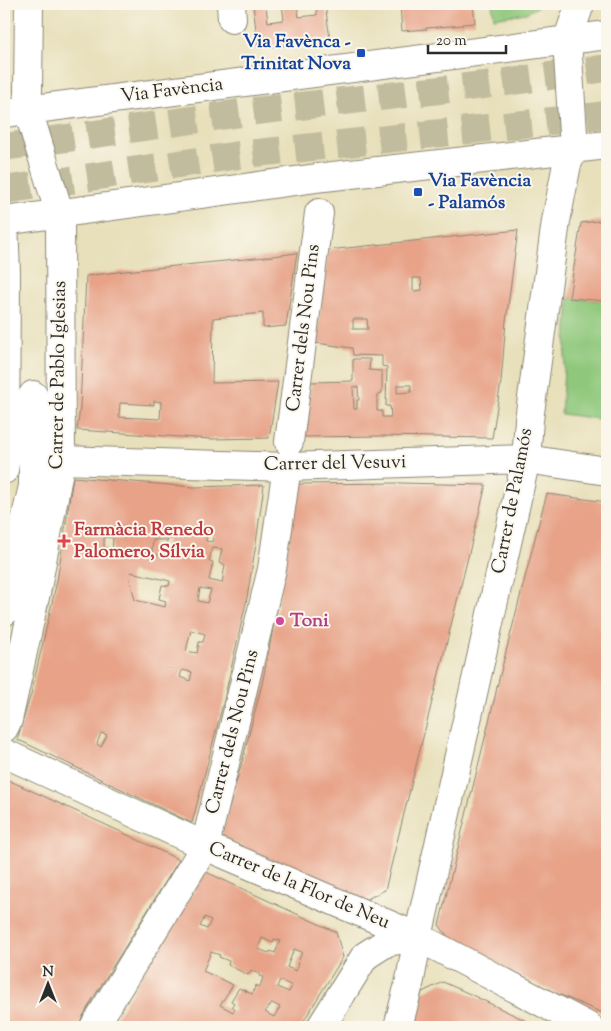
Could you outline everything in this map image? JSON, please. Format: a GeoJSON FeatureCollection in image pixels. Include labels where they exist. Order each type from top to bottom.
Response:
{"type":"FeatureCollection","features":[{"type":"Feature","properties":{"kind":"street","name":"Carrer de Pablo Iglesias"},"geometry":{"type":"LineString","coordinates":[[4,728],[8,720],[37,588],[62,460],[60,214],[20,105],[29,4]]}},
{"type":"Feature","properties":{"kind":"street","name":"Carrer de Palamós"},"geometry":{"type":"LineString","coordinates":[[398,1027],[526,459],[529,420],[556,221],[567,164],[574,149],[567,41],[580,4]]}},
{"type":"Feature","properties":{"kind":"street","name":"Via Favència"},"geometry":{"type":"LineString","coordinates":[[20,105],[117,98],[607,36]]}},
{"type":"Feature","properties":{"kind":"street"},"geometry":{"type":"LineString","coordinates":[[4,470],[6,282],[4,221],[324,177],[607,146]]}},
{"type":"Feature","properties":{"kind":"street","name":"Carrer dels Nou Pins"},"geometry":{"type":"LineString","coordinates":[[94,1027],[205,846],[272,569],[319,213]]}},
{"type":"Feature","properties":{"kind":"street","name":"Carrer de Pablo Iglesias"},"geometry":{"type":"LineString","coordinates":[[4,612],[33,486],[33,395]]}},
{"type":"Feature","properties":{"kind":"street","name":"Carrer del Vesuvi"},"geometry":{"type":"LineString","coordinates":[[62,460],[288,455],[526,459],[607,471]]}},
{"type":"Feature","properties":{"kind":"street","name":"Carrer de la Flor de Neu"},"geometry":{"type":"LineString","coordinates":[[4,753],[205,846],[418,937],[589,1027]]}},
{"type":"Feature","properties":{"kind":"street"},"geometry":{"type":"LineString","coordinates":[[321,1027],[365,956],[387,942],[418,937]]}},
{"type":"Feature","properties":{"kind":"green space"},"geometry":{"type":"Polygon","coordinates":[[[492,4],[543,4],[526,13],[494,18],[492,4]]]}},
{"type":"Feature","properties":{"kind":"green space"},"geometry":{"type":"Polygon","coordinates":[[[569,298],[607,301],[607,420],[561,414],[569,298]]]}},
{"type":"Feature","properties":{"kind":"building"},"geometry":{"type":"Polygon","coordinates":[[[253,4],[275,4],[266,6],[268,22],[284,20],[282,4],[297,4],[299,17],[317,15],[316,4],[325,4],[330,39],[258,48],[253,4]]]}},
{"type":"Feature","properties":{"kind":"building"},"geometry":{"type":"Polygon","coordinates":[[[400,4],[409,4],[409,6],[473,4],[475,23],[402,31],[400,4]]]}},
{"type":"Feature","properties":{"kind":"building"},"geometry":{"type":"Polygon","coordinates":[[[607,220],[607,301],[569,298],[581,223],[607,220]]]}},
{"type":"Feature","properties":{"kind":"building"},"geometry":{"type":"Polygon","coordinates":[[[518,230],[506,321],[501,382],[492,438],[304,437],[311,382],[353,381],[353,359],[370,359],[369,370],[382,371],[382,393],[378,394],[377,397],[377,411],[382,411],[382,417],[391,417],[390,406],[386,406],[387,367],[382,366],[382,356],[353,355],[352,348],[316,343],[328,250],[518,230]],[[413,278],[413,291],[422,290],[421,278],[413,278]],[[353,319],[353,329],[368,329],[367,319],[353,319]],[[397,385],[397,393],[411,392],[411,385],[397,385]],[[353,387],[354,409],[357,409],[357,400],[359,400],[358,387],[353,387]]]}},
{"type":"Feature","properties":{"kind":"building"},"geometry":{"type":"Polygon","coordinates":[[[297,253],[286,326],[263,328],[263,313],[213,318],[212,383],[278,382],[269,438],[211,439],[77,430],[80,408],[86,276],[297,253]],[[154,401],[154,405],[120,403],[119,417],[160,419],[161,402],[154,401]]]}},
{"type":"Feature","properties":{"kind":"building"},"geometry":{"type":"Polygon","coordinates":[[[73,477],[194,487],[264,485],[247,598],[224,700],[192,823],[17,740],[31,694],[57,581],[73,477]],[[208,533],[206,541],[212,542],[214,534],[208,533]],[[104,537],[104,549],[112,554],[113,538],[104,537]],[[153,540],[151,559],[163,551],[168,540],[153,540]],[[212,548],[209,561],[213,562],[209,580],[222,583],[225,565],[219,563],[222,549],[212,548]],[[131,572],[130,580],[135,600],[165,607],[166,601],[159,599],[162,585],[169,586],[170,581],[131,572]],[[200,588],[198,601],[207,603],[211,590],[200,588]],[[191,630],[186,651],[197,653],[199,642],[203,642],[205,634],[191,630]],[[182,670],[180,677],[190,681],[192,672],[182,670]],[[101,733],[97,744],[101,747],[107,735],[101,733]]]}},
{"type":"Feature","properties":{"kind":"building"},"geometry":{"type":"Polygon","coordinates":[[[400,483],[486,485],[385,890],[361,902],[221,837],[262,684],[279,599],[298,484],[400,483]]]}},
{"type":"Feature","properties":{"kind":"building"},"geometry":{"type":"Polygon","coordinates":[[[547,494],[607,502],[607,1006],[605,1014],[454,945],[439,925],[497,687],[547,494]]]}},
{"type":"Feature","properties":{"kind":"building"},"geometry":{"type":"Polygon","coordinates":[[[6,779],[179,860],[77,1027],[4,1027],[4,783],[6,779]]]}},
{"type":"Feature","properties":{"kind":"building"},"geometry":{"type":"Polygon","coordinates":[[[206,872],[336,932],[343,957],[300,1027],[110,1027],[206,872]],[[205,917],[200,926],[207,929],[211,920],[205,917]],[[262,938],[258,949],[269,953],[270,951],[275,953],[280,941],[274,939],[273,943],[262,938]],[[294,949],[287,967],[296,971],[302,952],[294,949]],[[211,952],[203,971],[233,985],[220,1005],[233,1012],[235,1009],[232,1006],[234,1003],[231,1001],[239,988],[252,994],[256,985],[260,987],[263,977],[251,971],[248,975],[228,965],[229,961],[219,957],[220,955],[211,952]],[[280,980],[277,987],[289,992],[292,986],[280,980]],[[272,1003],[265,1012],[274,1017],[280,1007],[272,1003]]]}},
{"type":"Feature","properties":{"kind":"building"},"geometry":{"type":"Polygon","coordinates":[[[443,982],[539,1027],[412,1027],[422,992],[443,982]]]}},
{"type":"Feature","properties":{"kind":"tunnel"},"geometry":{"type":"LineString","coordinates":[[4,147],[247,112],[484,85],[607,68]]}},
{"type":"Feature","properties":{"kind":"tunnel"},"geometry":{"type":"LineString","coordinates":[[4,190],[239,155],[607,115]]}},
{"type":"Feature","properties":{"kind":"place","name":"Via Favènca - Trinitat Nova"},"geometry":{"type":"Point","coordinates":[361,53]}},
{"type":"Feature","properties":{"kind":"place","name":"Via Favència - Palamós"},"geometry":{"type":"Point","coordinates":[418,192]}},
{"type":"Feature","properties":{"kind":"place","name":"Farmàcia Renedo Palomero, Sílvia"},"geometry":{"type":"Point","coordinates":[64,541]}},
{"type":"Feature","properties":{"kind":"place","name":"Toni"},"geometry":{"type":"Point","coordinates":[280,621]}}]}
